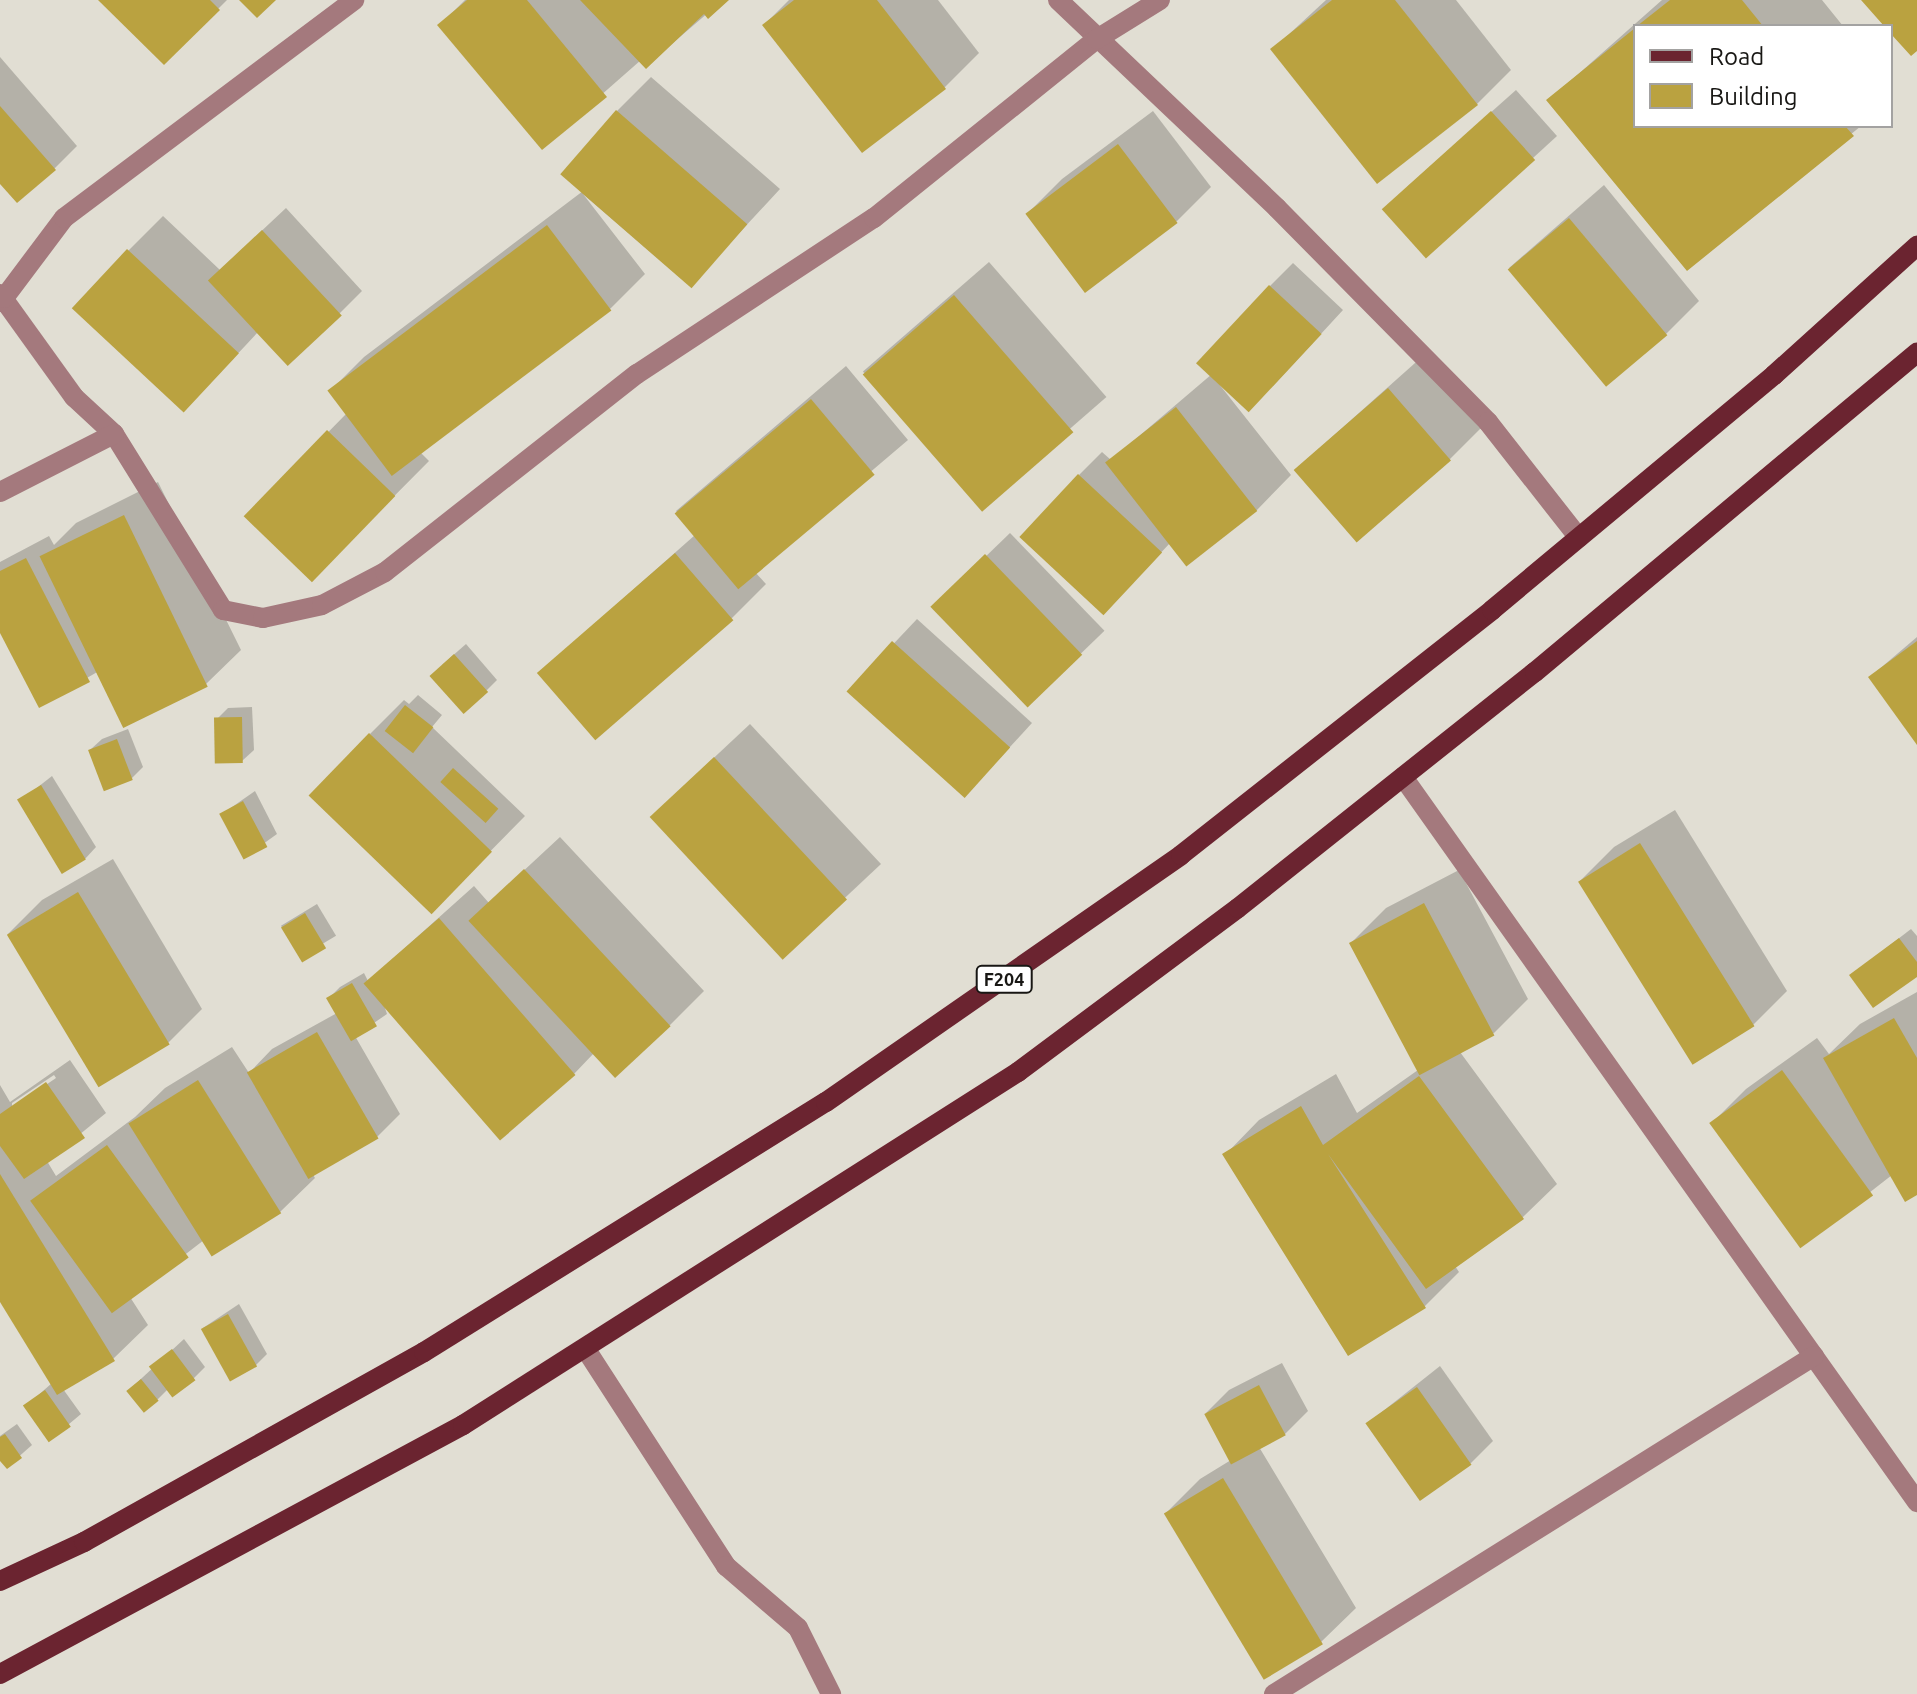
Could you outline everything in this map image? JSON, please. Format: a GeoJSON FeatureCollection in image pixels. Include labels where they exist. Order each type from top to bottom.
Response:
{"type":"FeatureCollection","features":[{"type":"Feature","properties":{"kind":"main road","name":"F204"},"geometry":{"type":"LineString","coordinates":[[0,1581],[84,1542],[424,1352],[826,1102],[1181,855],[1579,538],[1917,246]]}},
{"type":"Feature","properties":{"kind":"main road"},"geometry":{"type":"LineString","coordinates":[[0,1674],[463,1425],[1018,1072],[1403,777],[1917,353]]}},
{"type":"Feature","properties":{"kind":"street"},"geometry":{"type":"LineString","coordinates":[[354,0],[64,218],[2,296],[74,397],[114,434],[223,610],[263,618],[322,605],[385,572],[637,374],[874,218],[1097,39],[1160,0]]}},
{"type":"Feature","properties":{"kind":"street"},"geometry":{"type":"LineString","coordinates":[[1058,0],[1277,208],[1488,422],[1579,538]]}},
{"type":"Feature","properties":{"kind":"street"},"geometry":{"type":"LineString","coordinates":[[0,492],[114,434]]}},
{"type":"Feature","properties":{"kind":"street"},"geometry":{"type":"LineString","coordinates":[[1403,777],[1917,1502]]}},
{"type":"Feature","properties":{"kind":"street"},"geometry":{"type":"LineString","coordinates":[[585,1348],[726,1566],[798,1628],[831,1694]]}},
{"type":"Feature","properties":{"kind":"street"},"geometry":{"type":"LineString","coordinates":[[1274,1694],[1814,1356]]}},
{"type":"Feature","properties":{"kind":"building"},"geometry":{"type":"Polygon","coordinates":[[[98,0],[210,0],[220,10],[164,65],[98,0]]]}},
{"type":"Feature","properties":{"kind":"building"},"geometry":{"type":"Polygon","coordinates":[[[239,0],[276,0],[257,18],[239,0]]]}},
{"type":"Feature","properties":{"kind":"building"},"geometry":{"type":"Polygon","coordinates":[[[467,0],[527,0],[607,97],[542,150],[437,25],[467,0]]]}},
{"type":"Feature","properties":{"kind":"building"},"geometry":{"type":"Polygon","coordinates":[[[580,0],[729,0],[708,19],[704,14],[646,69],[580,0]]]}},
{"type":"Feature","properties":{"kind":"building"},"geometry":{"type":"Polygon","coordinates":[[[794,0],[877,0],[946,89],[862,153],[762,25],[794,0]]]}},
{"type":"Feature","properties":{"kind":"building"},"geometry":{"type":"Polygon","coordinates":[[[1332,0],[1395,0],[1478,105],[1377,184],[1270,49],[1332,0]]]}},
{"type":"Feature","properties":{"kind":"building"},"geometry":{"type":"Polygon","coordinates":[[[1670,0],[1742,0],[1761,24],[1640,24],[1670,0]]]}},
{"type":"Feature","properties":{"kind":"building"},"geometry":{"type":"Polygon","coordinates":[[[1861,0],[1917,0],[1917,51],[1911,56],[1893,36],[1893,24],[1882,24],[1861,0]]]}},
{"type":"Feature","properties":{"kind":"building"},"geometry":{"type":"Polygon","coordinates":[[[1633,30],[1633,128],[1847,128],[1854,136],[1687,271],[1546,100],[1633,30]]]}},
{"type":"Feature","properties":{"kind":"building"},"geometry":{"type":"Polygon","coordinates":[[[0,106],[56,170],[17,203],[0,184],[0,106]]]}},
{"type":"Feature","properties":{"kind":"building"},"geometry":{"type":"Polygon","coordinates":[[[616,110],[747,224],[692,288],[560,174],[616,110]]]}},
{"type":"Feature","properties":{"kind":"building"},"geometry":{"type":"Polygon","coordinates":[[[1491,111],[1535,160],[1426,258],[1382,209],[1491,111]]]}},
{"type":"Feature","properties":{"kind":"building"},"geometry":{"type":"Polygon","coordinates":[[[1118,144],[1178,223],[1085,293],[1025,214],[1118,144]]]}},
{"type":"Feature","properties":{"kind":"building"},"geometry":{"type":"Polygon","coordinates":[[[1569,218],[1667,335],[1606,387],[1508,269],[1569,218]]]}},
{"type":"Feature","properties":{"kind":"building"},"geometry":{"type":"Polygon","coordinates":[[[547,225],[611,310],[392,476],[327,390],[547,225]]]}},
{"type":"Feature","properties":{"kind":"building"},"geometry":{"type":"Polygon","coordinates":[[[262,230],[342,316],[288,366],[208,280],[262,230]]]}},
{"type":"Feature","properties":{"kind":"building"},"geometry":{"type":"Polygon","coordinates":[[[127,249],[239,353],[184,413],[72,308],[127,249]]]}},
{"type":"Feature","properties":{"kind":"building"},"geometry":{"type":"Polygon","coordinates":[[[1269,285],[1322,334],[1249,412],[1196,363],[1269,285]]]}},
{"type":"Feature","properties":{"kind":"building"},"geometry":{"type":"Polygon","coordinates":[[[954,295],[1073,432],[982,512],[863,374],[954,295]]]}},
{"type":"Feature","properties":{"kind":"building"},"geometry":{"type":"Polygon","coordinates":[[[1388,388],[1451,460],[1357,542],[1294,470],[1388,388]]]}},
{"type":"Feature","properties":{"kind":"building"},"geometry":{"type":"Polygon","coordinates":[[[811,399],[875,475],[738,589],[675,513],[811,399]]]}},
{"type":"Feature","properties":{"kind":"building"},"geometry":{"type":"Polygon","coordinates":[[[1176,407],[1257,511],[1186,566],[1105,462],[1176,407]]]}},
{"type":"Feature","properties":{"kind":"building"},"geometry":{"type":"Polygon","coordinates":[[[327,430],[395,496],[312,582],[244,516],[327,430]]]}},
{"type":"Feature","properties":{"kind":"building"},"geometry":{"type":"Polygon","coordinates":[[[1078,474],[1162,552],[1103,615],[1019,537],[1078,474]]]}},
{"type":"Feature","properties":{"kind":"building"},"geometry":{"type":"Polygon","coordinates":[[[124,515],[208,687],[123,728],[40,556],[124,515]]]}},
{"type":"Feature","properties":{"kind":"building"},"geometry":{"type":"Polygon","coordinates":[[[675,553],[733,620],[595,740],[537,673],[675,553]]]}},
{"type":"Feature","properties":{"kind":"building"},"geometry":{"type":"Polygon","coordinates":[[[985,554],[1082,655],[1028,708],[930,607],[985,554]]]}},
{"type":"Feature","properties":{"kind":"building"},"geometry":{"type":"Polygon","coordinates":[[[26,558],[90,682],[39,708],[0,633],[0,571],[26,558]]]}},
{"type":"Feature","properties":{"kind":"building"},"geometry":{"type":"Polygon","coordinates":[[[892,641],[1010,747],[965,798],[846,692],[892,641]]]}},
{"type":"Feature","properties":{"kind":"building"},"geometry":{"type":"Polygon","coordinates":[[[1917,641],[1917,745],[1868,677],[1917,641]]]}},
{"type":"Feature","properties":{"kind":"building"},"geometry":{"type":"Polygon","coordinates":[[[454,654],[488,692],[464,714],[429,676],[454,654]]]}},
{"type":"Feature","properties":{"kind":"building"},"geometry":{"type":"Polygon","coordinates":[[[405,705],[433,727],[413,753],[385,731],[405,705]]]}},
{"type":"Feature","properties":{"kind":"building"},"geometry":{"type":"Polygon","coordinates":[[[214,717],[242,717],[243,763],[215,763],[214,717]]]}},
{"type":"Feature","properties":{"kind":"building"},"geometry":{"type":"Polygon","coordinates":[[[369,733],[492,852],[432,914],[309,796],[369,733]]]}},
{"type":"Feature","properties":{"kind":"building"},"geometry":{"type":"Polygon","coordinates":[[[117,739],[133,780],[104,791],[88,750],[117,739]]]}},
{"type":"Feature","properties":{"kind":"building"},"geometry":{"type":"Polygon","coordinates":[[[714,757],[847,900],[783,960],[650,817],[714,757]]]}},
{"type":"Feature","properties":{"kind":"building"},"geometry":{"type":"Polygon","coordinates":[[[453,768],[498,809],[486,823],[440,782],[453,768]]]}},
{"type":"Feature","properties":{"kind":"building"},"geometry":{"type":"Polygon","coordinates":[[[41,785],[86,860],[62,874],[17,799],[41,785]]]}},
{"type":"Feature","properties":{"kind":"building"},"geometry":{"type":"Polygon","coordinates":[[[243,801],[267,847],[244,860],[219,814],[243,801]]]}},
{"type":"Feature","properties":{"kind":"building"},"geometry":{"type":"Polygon","coordinates":[[[1640,843],[1754,1026],[1693,1065],[1578,882],[1640,843]]]}},
{"type":"Feature","properties":{"kind":"building"},"geometry":{"type":"Polygon","coordinates":[[[524,869],[671,1026],[615,1078],[468,921],[524,869]]]}},
{"type":"Feature","properties":{"kind":"building"},"geometry":{"type":"Polygon","coordinates":[[[78,892],[170,1045],[99,1087],[7,935],[78,892]]]}},
{"type":"Feature","properties":{"kind":"building"},"geometry":{"type":"Polygon","coordinates":[[[1424,903],[1494,1035],[1419,1075],[1349,943],[1424,903]]]}},
{"type":"Feature","properties":{"kind":"building"},"geometry":{"type":"Polygon","coordinates":[[[305,913],[326,948],[302,963],[281,927],[305,913]]]}},
{"type":"Feature","properties":{"kind":"building"},"geometry":{"type":"Polygon","coordinates":[[[439,918],[575,1075],[500,1141],[364,984],[439,918]]]}},
{"type":"Feature","properties":{"kind":"building"},"geometry":{"type":"Polygon","coordinates":[[[1899,938],[1917,962],[1917,977],[1873,1008],[1849,975],[1899,938]]]}},
{"type":"Feature","properties":{"kind":"building"},"geometry":{"type":"Polygon","coordinates":[[[352,983],[377,1026],[351,1041],[326,998],[352,983]]]}},
{"type":"Feature","properties":{"kind":"building"},"geometry":{"type":"Polygon","coordinates":[[[1894,1018],[1917,1058],[1917,1195],[1905,1202],[1823,1058],[1894,1018]]]}},
{"type":"Feature","properties":{"kind":"building"},"geometry":{"type":"Polygon","coordinates":[[[317,1032],[378,1139],[308,1179],[247,1072],[317,1032]]]}},
{"type":"Feature","properties":{"kind":"building"},"geometry":{"type":"Polygon","coordinates":[[[1782,1070],[1873,1195],[1800,1248],[1709,1123],[1782,1070]]]}},
{"type":"Feature","properties":{"kind":"building"},"geometry":{"type":"Polygon","coordinates":[[[1419,1076],[1524,1219],[1426,1289],[1328,1154],[1426,1308],[1348,1356],[1222,1154],[1301,1106],[1323,1145],[1419,1076]]]}},
{"type":"Feature","properties":{"kind":"building"},"geometry":{"type":"Polygon","coordinates":[[[198,1080],[281,1213],[212,1257],[128,1123],[198,1080]]]}},
{"type":"Feature","properties":{"kind":"building"},"geometry":{"type":"Polygon","coordinates":[[[46,1082],[85,1138],[24,1179],[0,1146],[0,1114],[46,1082]]]}},
{"type":"Feature","properties":{"kind":"building"},"geometry":{"type":"Polygon","coordinates":[[[107,1145],[189,1257],[112,1313],[30,1201],[107,1145]]]}},
{"type":"Feature","properties":{"kind":"building"},"geometry":{"type":"Polygon","coordinates":[[[0,1174],[115,1361],[57,1395],[0,1302],[0,1174]]]}},
{"type":"Feature","properties":{"kind":"building"},"geometry":{"type":"Polygon","coordinates":[[[228,1314],[257,1366],[230,1382],[201,1329],[228,1314]]]}},
{"type":"Feature","properties":{"kind":"building"},"geometry":{"type":"Polygon","coordinates":[[[172,1349],[195,1380],[172,1398],[149,1366],[172,1349]]]}},
{"type":"Feature","properties":{"kind":"building"},"geometry":{"type":"Polygon","coordinates":[[[141,1379],[159,1401],[144,1413],[126,1391],[141,1379]]]}},
{"type":"Feature","properties":{"kind":"building"},"geometry":{"type":"Polygon","coordinates":[[[1259,1385],[1286,1435],[1231,1464],[1204,1414],[1259,1385]]]}},
{"type":"Feature","properties":{"kind":"building"},"geometry":{"type":"Polygon","coordinates":[[[1417,1387],[1471,1465],[1420,1501],[1365,1423],[1417,1387]]]}},
{"type":"Feature","properties":{"kind":"building"},"geometry":{"type":"Polygon","coordinates":[[[45,1390],[71,1427],[49,1442],[23,1405],[45,1390]]]}},
{"type":"Feature","properties":{"kind":"building"},"geometry":{"type":"Polygon","coordinates":[[[5,1434],[22,1458],[7,1469],[0,1461],[0,1437],[5,1434]]]}},
{"type":"Feature","properties":{"kind":"building"},"geometry":{"type":"Polygon","coordinates":[[[1223,1478],[1323,1644],[1264,1680],[1164,1514],[1223,1478]]]}}]}
